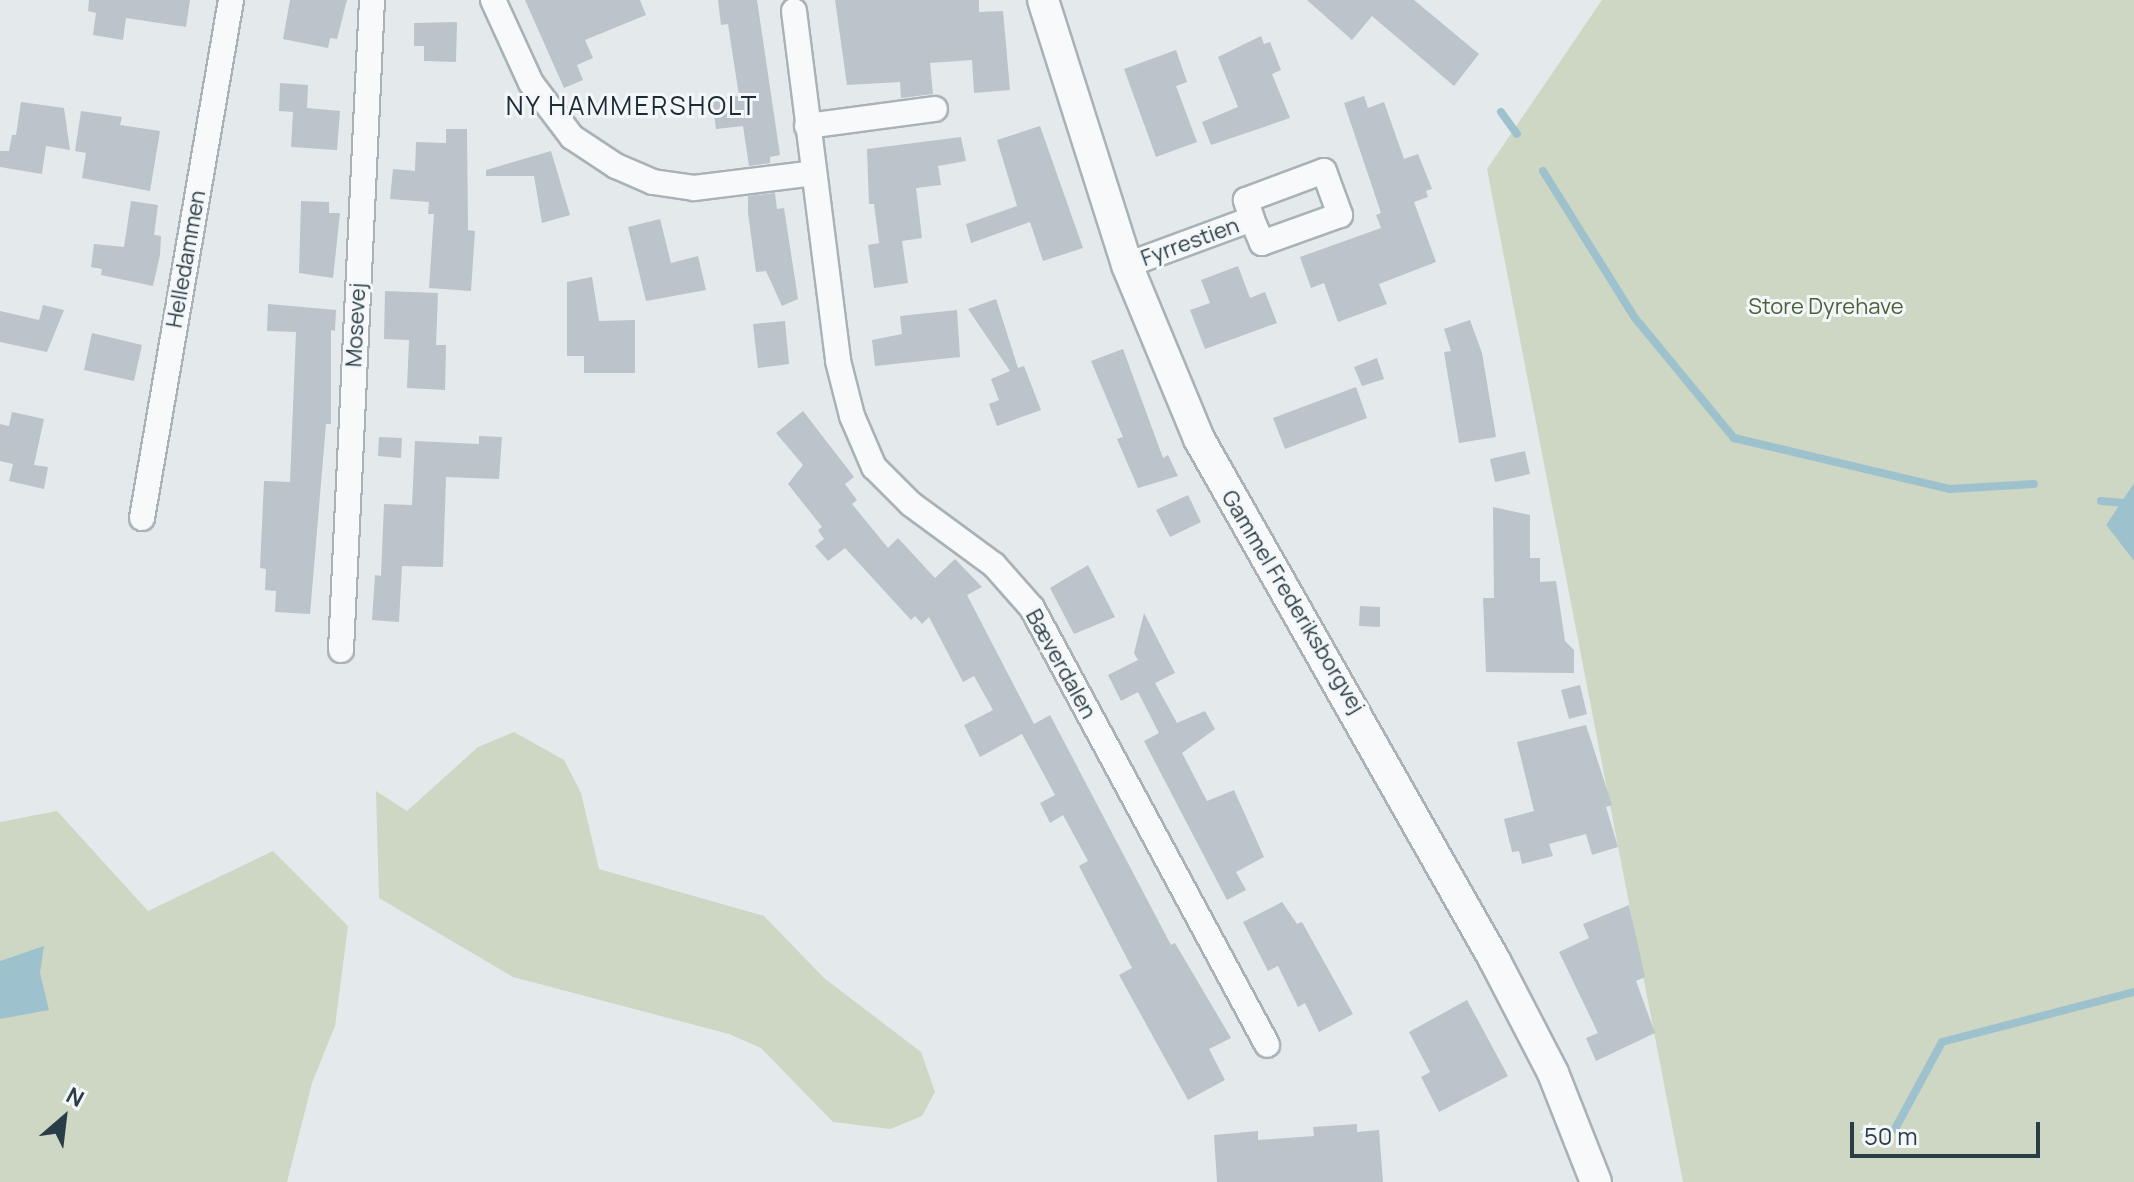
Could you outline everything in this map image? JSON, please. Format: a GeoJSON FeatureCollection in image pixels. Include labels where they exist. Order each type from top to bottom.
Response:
{"type":"FeatureCollection","features":[{"type":"Feature","properties":{"kind":"street","name":"Helledammen"},"geometry":{"type":"LineString","coordinates":[[142,518],[231,0]]}},
{"type":"Feature","properties":{"kind":"street","name":"Mosevej"},"geometry":{"type":"LineString","coordinates":[[341,650],[372,0]]}},
{"type":"Feature","properties":{"kind":"street"},"geometry":{"type":"LineString","coordinates":[[493,0],[531,83],[572,137],[616,166],[653,182],[694,188],[814,173]]}},
{"type":"Feature","properties":{"kind":"street","name":"Gammel Frederiksborgvej"},"geometry":{"type":"LineString","coordinates":[[1043,0],[1127,265],[1199,439],[1495,961],[1553,1073],[1596,1182]]}},
{"type":"Feature","properties":{"kind":"street","name":"Bæverdalen"},"geometry":{"type":"LineString","coordinates":[[794,11],[838,361],[852,416],[874,467],[911,504],[994,565],[1032,608],[1267,1045]]}},
{"type":"Feature","properties":{"kind":"street"},"geometry":{"type":"LineString","coordinates":[[807,126],[935,109]]}},
{"type":"Feature","properties":{"kind":"street","name":"Fyrrestien"},"geometry":{"type":"LineString","coordinates":[[1127,265],[1252,219]]}},
{"type":"Feature","properties":{"kind":"green space","name":"Store Dyrehave"},"geometry":{"type":"Polygon","coordinates":[[[1602,0],[2134,0],[2134,483],[2106,525],[2134,561],[2134,1182],[1683,1182],[1487,169],[1602,0]]]}},
{"type":"Feature","properties":{"kind":"green space"},"geometry":{"type":"Polygon","coordinates":[[[514,732],[564,760],[581,793],[599,869],[764,916],[824,978],[921,1052],[935,1092],[922,1116],[890,1129],[833,1122],[761,1048],[729,1034],[513,977],[379,898],[376,791],[407,811],[478,747],[514,732]]]}},
{"type":"Feature","properties":{"kind":"green space"},"geometry":{"type":"Polygon","coordinates":[[[57,811],[148,911],[273,851],[348,926],[335,1026],[312,1083],[287,1182],[0,1182],[0,822],[57,811]]]}},
{"type":"Feature","properties":{"kind":"water"},"geometry":{"type":"Polygon","coordinates":[[[2134,483],[2134,561],[2106,525],[2134,483]]]}},
{"type":"Feature","properties":{"kind":"water"},"geometry":{"type":"Polygon","coordinates":[[[44,946],[40,973],[49,1010],[0,1019],[0,961],[44,946]]]}},
{"type":"Feature","properties":{"kind":"building"},"geometry":{"type":"Polygon","coordinates":[[[89,0],[190,0],[186,27],[126,18],[123,40],[93,35],[96,13],[88,11],[89,0]]]}},
{"type":"Feature","properties":{"kind":"building"},"geometry":{"type":"Polygon","coordinates":[[[290,0],[347,0],[337,39],[330,38],[328,48],[283,39],[290,0]]]}},
{"type":"Feature","properties":{"kind":"building"},"geometry":{"type":"Polygon","coordinates":[[[525,0],[640,0],[646,15],[585,40],[593,58],[577,65],[583,80],[564,88],[525,0]]]}},
{"type":"Feature","properties":{"kind":"building"},"geometry":{"type":"Polygon","coordinates":[[[718,0],[757,0],[780,155],[770,157],[770,163],[749,166],[743,126],[716,129],[712,99],[739,96],[728,24],[721,25],[718,0]]]}},
{"type":"Feature","properties":{"kind":"building"},"geometry":{"type":"Polygon","coordinates":[[[835,0],[979,0],[979,12],[1003,11],[1010,90],[974,93],[972,60],[930,63],[933,94],[901,98],[900,82],[847,85],[835,0]]]}},
{"type":"Feature","properties":{"kind":"building"},"geometry":{"type":"Polygon","coordinates":[[[1307,0],[1414,0],[1479,54],[1454,86],[1372,16],[1352,40],[1307,0]]]}},
{"type":"Feature","properties":{"kind":"building"},"geometry":{"type":"Polygon","coordinates":[[[457,22],[456,62],[424,61],[424,46],[414,46],[414,23],[457,22]]]}},
{"type":"Feature","properties":{"kind":"building"},"geometry":{"type":"Polygon","coordinates":[[[1261,36],[1264,44],[1270,42],[1281,70],[1272,74],[1290,118],[1211,145],[1202,122],[1238,107],[1218,57],[1261,36]]]}},
{"type":"Feature","properties":{"kind":"building"},"geometry":{"type":"Polygon","coordinates":[[[1176,50],[1187,82],[1176,86],[1197,142],[1156,157],[1124,69],[1176,50]]]}},
{"type":"Feature","properties":{"kind":"building"},"geometry":{"type":"Polygon","coordinates":[[[280,83],[308,85],[307,108],[340,111],[337,150],[291,147],[293,112],[279,111],[280,83]]]}},
{"type":"Feature","properties":{"kind":"building"},"geometry":{"type":"Polygon","coordinates":[[[1364,96],[1368,108],[1384,102],[1404,159],[1418,154],[1432,189],[1426,191],[1428,197],[1414,202],[1436,262],[1379,284],[1387,304],[1338,322],[1324,283],[1311,288],[1300,257],[1381,228],[1376,215],[1381,213],[1344,103],[1364,96]]]}},
{"type":"Feature","properties":{"kind":"building"},"geometry":{"type":"Polygon","coordinates":[[[21,102],[64,108],[70,150],[46,146],[42,174],[0,167],[0,151],[9,151],[12,135],[16,135],[21,102]]]}},
{"type":"Feature","properties":{"kind":"building"},"geometry":{"type":"Polygon","coordinates":[[[81,111],[122,117],[120,125],[160,131],[150,191],[82,178],[86,153],[75,151],[81,111]]]}},
{"type":"Feature","properties":{"kind":"building"},"geometry":{"type":"Polygon","coordinates":[[[1040,126],[1083,248],[1043,261],[1030,222],[971,243],[966,224],[1017,206],[997,140],[1040,126]]]}},
{"type":"Feature","properties":{"kind":"building"},"geometry":{"type":"Polygon","coordinates":[[[446,129],[467,129],[468,230],[475,231],[471,291],[429,288],[434,214],[428,214],[429,202],[390,199],[393,169],[415,171],[416,142],[446,143],[446,129]]]}},
{"type":"Feature","properties":{"kind":"building"},"geometry":{"type":"Polygon","coordinates":[[[961,137],[966,161],[938,166],[941,185],[916,188],[922,238],[902,241],[908,283],[874,288],[868,245],[879,243],[874,204],[869,204],[867,149],[961,137]]]}},
{"type":"Feature","properties":{"kind":"building"},"geometry":{"type":"Polygon","coordinates":[[[551,151],[570,215],[542,223],[534,176],[486,176],[486,170],[551,151]]]}},
{"type":"Feature","properties":{"kind":"building"},"geometry":{"type":"Polygon","coordinates":[[[775,193],[777,209],[784,208],[798,299],[782,306],[766,271],[756,272],[748,213],[748,196],[775,193]]]}},
{"type":"Feature","properties":{"kind":"building"},"geometry":{"type":"Polygon","coordinates":[[[131,201],[158,205],[154,235],[161,236],[160,255],[153,286],[101,275],[102,269],[91,267],[94,244],[124,247],[131,201]]]}},
{"type":"Feature","properties":{"kind":"building"},"geometry":{"type":"Polygon","coordinates":[[[301,201],[329,202],[329,213],[340,213],[333,278],[299,273],[301,201]]]}},
{"type":"Feature","properties":{"kind":"building"},"geometry":{"type":"Polygon","coordinates":[[[660,219],[671,263],[698,256],[706,290],[646,301],[628,227],[660,219]]]}},
{"type":"Feature","properties":{"kind":"building"},"geometry":{"type":"Polygon","coordinates":[[[1238,266],[1250,298],[1265,292],[1277,323],[1205,349],[1190,310],[1210,303],[1201,280],[1238,266]]]}},
{"type":"Feature","properties":{"kind":"building"},"geometry":{"type":"Polygon","coordinates":[[[592,277],[599,321],[635,320],[635,373],[584,373],[584,356],[567,356],[567,282],[592,277]]]}},
{"type":"Feature","properties":{"kind":"building"},"geometry":{"type":"Polygon","coordinates":[[[385,291],[438,293],[436,345],[446,345],[445,390],[407,388],[409,340],[384,339],[385,291]]]}},
{"type":"Feature","properties":{"kind":"building"},"geometry":{"type":"Polygon","coordinates":[[[996,299],[1018,368],[1024,366],[1041,410],[997,426],[989,404],[999,400],[991,379],[1010,371],[968,309],[996,299]]]}},
{"type":"Feature","properties":{"kind":"building"},"geometry":{"type":"Polygon","coordinates":[[[268,304],[336,310],[335,331],[331,330],[331,424],[326,424],[310,614],[275,612],[276,591],[265,590],[266,569],[260,568],[264,481],[290,482],[296,332],[267,331],[268,304]]]}},
{"type":"Feature","properties":{"kind":"building"},"geometry":{"type":"Polygon","coordinates":[[[43,305],[64,310],[47,352],[0,342],[0,311],[39,320],[43,305]]]}},
{"type":"Feature","properties":{"kind":"building"},"geometry":{"type":"Polygon","coordinates":[[[957,310],[960,357],[875,366],[872,340],[902,334],[900,316],[957,310]]]}},
{"type":"Feature","properties":{"kind":"building"},"geometry":{"type":"Polygon","coordinates":[[[1470,320],[1482,353],[1496,437],[1459,443],[1444,352],[1451,351],[1444,329],[1470,320]]]}},
{"type":"Feature","properties":{"kind":"building"},"geometry":{"type":"Polygon","coordinates":[[[785,321],[789,364],[758,368],[753,324],[785,321]]]}},
{"type":"Feature","properties":{"kind":"building"},"geometry":{"type":"Polygon","coordinates":[[[92,333],[142,345],[134,381],[84,370],[92,333]]]}},
{"type":"Feature","properties":{"kind":"building"},"geometry":{"type":"Polygon","coordinates":[[[1123,349],[1163,458],[1168,455],[1178,476],[1138,488],[1117,439],[1123,437],[1091,361],[1123,349]]]}},
{"type":"Feature","properties":{"kind":"building"},"geometry":{"type":"Polygon","coordinates":[[[1377,358],[1384,379],[1362,386],[1354,367],[1377,358]]]}},
{"type":"Feature","properties":{"kind":"building"},"geometry":{"type":"Polygon","coordinates":[[[1356,387],[1367,418],[1285,449],[1273,418],[1356,387]]]}},
{"type":"Feature","properties":{"kind":"building"},"geometry":{"type":"Polygon","coordinates":[[[803,411],[854,477],[845,484],[857,500],[852,504],[888,548],[898,538],[935,578],[955,559],[982,587],[967,595],[1034,724],[1050,715],[1171,945],[1175,943],[1231,1038],[1209,1049],[1225,1080],[1188,1100],[1119,975],[1132,968],[1079,866],[1088,861],[1063,815],[1050,823],[1040,803],[1055,795],[1022,734],[980,757],[964,725],[993,710],[974,676],[963,682],[929,617],[922,624],[915,616],[911,620],[845,548],[828,561],[815,546],[824,539],[818,530],[822,527],[788,484],[803,465],[776,433],[803,411]]]}},
{"type":"Feature","properties":{"kind":"building"},"geometry":{"type":"Polygon","coordinates":[[[12,412],[44,419],[34,465],[48,467],[44,489],[9,481],[13,464],[0,461],[0,424],[9,426],[12,412]]]}},
{"type":"Feature","properties":{"kind":"building"},"geometry":{"type":"Polygon","coordinates":[[[479,436],[502,437],[499,479],[446,477],[443,567],[402,566],[399,622],[372,620],[375,575],[381,576],[384,504],[412,505],[415,441],[479,444],[479,436]]]}},
{"type":"Feature","properties":{"kind":"building"},"geometry":{"type":"Polygon","coordinates":[[[379,437],[402,438],[401,458],[378,456],[379,437]]]}},
{"type":"Feature","properties":{"kind":"building"},"geometry":{"type":"Polygon","coordinates":[[[1525,451],[1530,474],[1495,482],[1490,459],[1525,451]]]}},
{"type":"Feature","properties":{"kind":"building"},"geometry":{"type":"Polygon","coordinates":[[[1188,495],[1201,522],[1170,537],[1156,510],[1188,495]]]}},
{"type":"Feature","properties":{"kind":"building"},"geometry":{"type":"Polygon","coordinates":[[[1493,507],[1530,515],[1530,558],[1540,558],[1540,582],[1556,581],[1565,641],[1574,650],[1574,673],[1486,672],[1483,598],[1494,598],[1493,507]]]}},
{"type":"Feature","properties":{"kind":"building"},"geometry":{"type":"Polygon","coordinates":[[[1088,565],[1115,617],[1074,634],[1050,588],[1088,565]]]}},
{"type":"Feature","properties":{"kind":"building"},"geometry":{"type":"Polygon","coordinates":[[[1360,606],[1380,607],[1380,627],[1359,626],[1360,606]]]}},
{"type":"Feature","properties":{"kind":"building"},"geometry":{"type":"Polygon","coordinates":[[[1144,613],[1175,673],[1155,683],[1177,723],[1205,711],[1215,729],[1182,753],[1207,801],[1234,790],[1264,857],[1236,872],[1246,890],[1227,900],[1144,741],[1159,733],[1138,692],[1121,701],[1108,675],[1138,660],[1134,653],[1144,613]]]}},
{"type":"Feature","properties":{"kind":"building"},"geometry":{"type":"Polygon","coordinates":[[[1580,685],[1587,714],[1569,719],[1561,690],[1580,685]]]}},
{"type":"Feature","properties":{"kind":"building"},"geometry":{"type":"Polygon","coordinates":[[[1586,725],[1612,805],[1606,807],[1618,847],[1592,855],[1586,834],[1549,844],[1553,856],[1522,864],[1519,851],[1512,852],[1504,819],[1534,811],[1517,742],[1586,725]]]}},
{"type":"Feature","properties":{"kind":"building"},"geometry":{"type":"Polygon","coordinates":[[[1282,902],[1297,924],[1302,922],[1353,1014],[1319,1032],[1305,1003],[1298,1007],[1278,966],[1268,971],[1243,922],[1282,902]]]}},
{"type":"Feature","properties":{"kind":"building"},"geometry":{"type":"Polygon","coordinates":[[[1629,905],[1645,977],[1636,981],[1655,1033],[1596,1061],[1586,1038],[1598,1033],[1559,952],[1589,938],[1583,924],[1629,905]]]}},
{"type":"Feature","properties":{"kind":"building"},"geometry":{"type":"Polygon","coordinates":[[[1467,1000],[1508,1076],[1439,1112],[1421,1077],[1430,1072],[1409,1032],[1467,1000]]]}},
{"type":"Feature","properties":{"kind":"building"},"geometry":{"type":"Polygon","coordinates":[[[1357,1124],[1357,1132],[1379,1130],[1383,1182],[1217,1182],[1214,1135],[1258,1131],[1258,1140],[1314,1136],[1313,1127],[1357,1124]]]}},
{"type":"Feature","properties":{"kind":"waterway"},"geometry":{"type":"LineString","coordinates":[[1501,112],[1517,134]]}},
{"type":"Feature","properties":{"kind":"waterway"},"geometry":{"type":"LineString","coordinates":[[1543,171],[1635,318],[1734,438],[1950,489],[2034,484]]}},
{"type":"Feature","properties":{"kind":"waterway"},"geometry":{"type":"LineString","coordinates":[[2101,501],[2134,504]]}},
{"type":"Feature","properties":{"kind":"waterway"},"geometry":{"type":"LineString","coordinates":[[1895,1129],[1942,1042],[2134,992]]}},
{"type":"Feature","properties":{"kind":"district","name":"NY HAMMERSHOLT"},"geometry":{"type":"Point","coordinates":[632,106]}}]}
